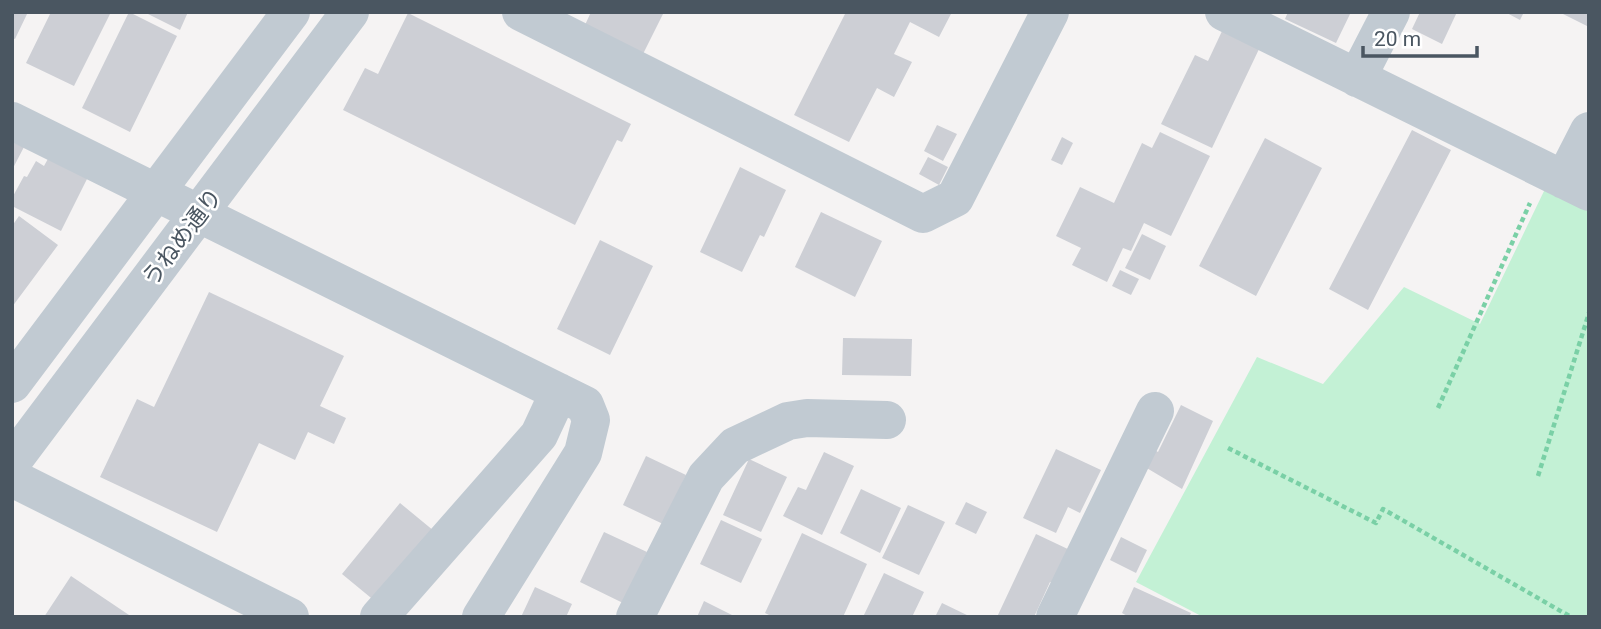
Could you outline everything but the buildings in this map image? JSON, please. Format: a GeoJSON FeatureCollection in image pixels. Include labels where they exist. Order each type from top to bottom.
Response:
{"type":"FeatureCollection","features":[{"type":"Feature","properties":{"kind":"street","name":"うねめ通り"},"geometry":{"type":"LineString","coordinates":[[12,384],[291,12]]}},
{"type":"Feature","properties":{"kind":"street","name":"うねめ通り"},"geometry":{"type":"LineString","coordinates":[[12,462],[350,12]]}},
{"type":"Feature","properties":{"kind":"street"},"geometry":{"type":"LineString","coordinates":[[521,12],[923,214],[956,198],[1050,12]]}},
{"type":"Feature","properties":{"kind":"street"},"geometry":{"type":"LineString","coordinates":[[1224,12],[1566,181],[1589,131]]}},
{"type":"Feature","properties":{"kind":"street"},"geometry":{"type":"LineString","coordinates":[[1357,78],[1391,12]]}},
{"type":"Feature","properties":{"kind":"street"},"geometry":{"type":"LineString","coordinates":[[12,121],[584,405],[591,420],[590,435],[583,453],[481,617]]}},
{"type":"Feature","properties":{"kind":"street"},"geometry":{"type":"LineString","coordinates":[[379,617],[539,435],[559,392]]}},
{"type":"Feature","properties":{"kind":"street"},"geometry":{"type":"LineString","coordinates":[[1055,617],[1155,411]]}},
{"type":"Feature","properties":{"kind":"street"},"geometry":{"type":"LineString","coordinates":[[635,617],[706,477],[735,446],[797,419],[887,419]]}},
{"type":"Feature","properties":{"kind":"street"},"geometry":{"type":"LineString","coordinates":[[12,478],[290,617]]}},
{"type":"Feature","properties":{"kind":"path"},"geometry":{"type":"LineString","coordinates":[[1438,408],[1566,181]]}},
{"type":"Feature","properties":{"kind":"path"},"geometry":{"type":"LineString","coordinates":[[1538,476],[1589,313]]}},
{"type":"Feature","properties":{"kind":"path"},"geometry":{"type":"LineString","coordinates":[[1228,448],[1376,523],[1383,509],[1571,617]]}},
{"type":"Feature","properties":{"kind":"green space"},"geometry":{"type":"Polygon","coordinates":[[[1589,152],[1589,617],[1203,617],[1136,582],[1257,357],[1323,384],[1404,287],[1480,324],[1545,189],[1589,152]]]}}]}
